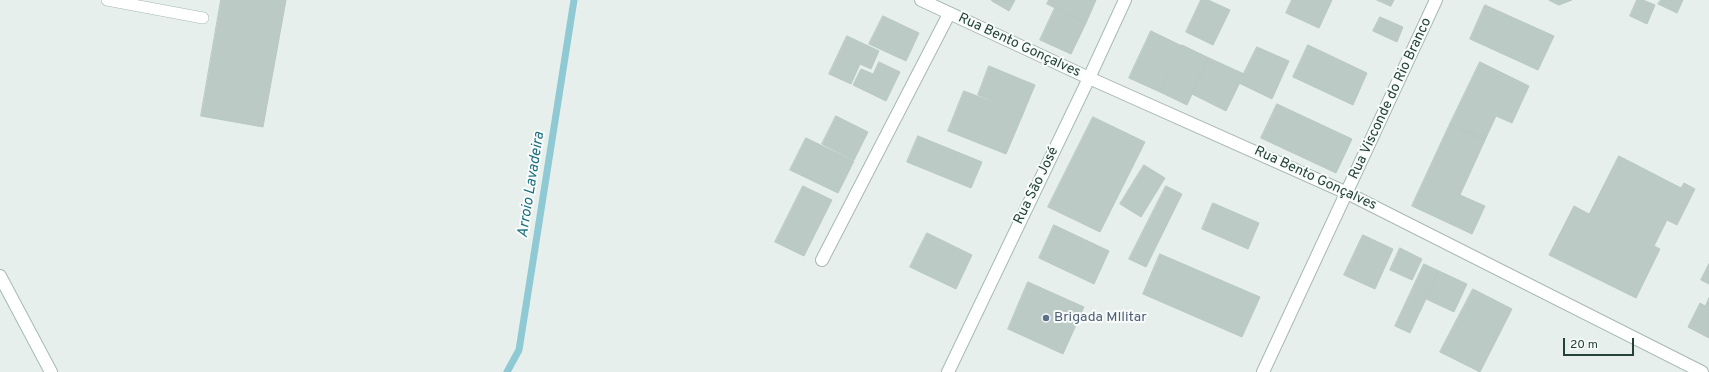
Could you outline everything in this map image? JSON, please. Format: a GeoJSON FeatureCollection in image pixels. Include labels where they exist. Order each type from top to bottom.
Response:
{"type":"FeatureCollection","features":[{"type":"Feature","properties":{"kind":"street","name":"Rua Bento Gonçalves"},"geometry":{"type":"LineString","coordinates":[[921,0],[1089,78],[1347,193],[1702,372]]}},
{"type":"Feature","properties":{"kind":"street","name":"Rua São José"},"geometry":{"type":"LineString","coordinates":[[948,372],[1125,0]]}},
{"type":"Feature","properties":{"kind":"street","name":"Rua Visconde do Rio Branco"},"geometry":{"type":"LineString","coordinates":[[1263,372],[1436,0]]}},
{"type":"Feature","properties":{"kind":"street"},"geometry":{"type":"LineString","coordinates":[[822,260],[949,14]]}},
{"type":"Feature","properties":{"kind":"street"},"geometry":{"type":"LineString","coordinates":[[0,276],[51,372]]}},
{"type":"Feature","properties":{"kind":"lane"},"geometry":{"type":"LineString","coordinates":[[107,0],[203,18]]}},
{"type":"Feature","properties":{"kind":"building"},"geometry":{"type":"Polygon","coordinates":[[[221,0],[286,0],[263,127],[201,116],[221,0]]]}},
{"type":"Feature","properties":{"kind":"building"},"geometry":{"type":"Polygon","coordinates":[[[992,0],[1015,0],[1009,11],[992,0]]]}},
{"type":"Feature","properties":{"kind":"building"},"geometry":{"type":"Polygon","coordinates":[[[1049,0],[1096,0],[1086,23],[1047,4],[1049,0]]]}},
{"type":"Feature","properties":{"kind":"building"},"geometry":{"type":"Polygon","coordinates":[[[1201,0],[1208,0],[1230,10],[1213,45],[1186,32],[1201,0]]]}},
{"type":"Feature","properties":{"kind":"building"},"geometry":{"type":"Polygon","coordinates":[[[1292,0],[1332,0],[1319,28],[1286,13],[1292,0]]]}},
{"type":"Feature","properties":{"kind":"building"},"geometry":{"type":"Polygon","coordinates":[[[1377,0],[1394,0],[1391,6],[1377,0]]]}},
{"type":"Feature","properties":{"kind":"building"},"geometry":{"type":"Polygon","coordinates":[[[1549,0],[1572,0],[1559,5],[1549,0]]]}},
{"type":"Feature","properties":{"kind":"building"},"geometry":{"type":"Polygon","coordinates":[[[1637,0],[1643,0],[1655,5],[1647,24],[1630,16],[1637,0]]]}},
{"type":"Feature","properties":{"kind":"building"},"geometry":{"type":"Polygon","coordinates":[[[1661,0],[1683,0],[1677,13],[1658,4],[1661,0]]]}},
{"type":"Feature","properties":{"kind":"building"},"geometry":{"type":"Polygon","coordinates":[[[1485,5],[1554,36],[1538,70],[1470,39],[1485,5]]]}},
{"type":"Feature","properties":{"kind":"building"},"geometry":{"type":"Polygon","coordinates":[[[1055,8],[1086,23],[1071,54],[1040,40],[1055,8]]]}},
{"type":"Feature","properties":{"kind":"building"},"geometry":{"type":"Polygon","coordinates":[[[883,16],[919,33],[906,61],[869,44],[883,16]]]}},
{"type":"Feature","properties":{"kind":"building"},"geometry":{"type":"Polygon","coordinates":[[[1380,17],[1403,27],[1397,42],[1373,31],[1380,17]]]}},
{"type":"Feature","properties":{"kind":"building"},"geometry":{"type":"Polygon","coordinates":[[[1151,31],[1182,46],[1160,92],[1129,78],[1151,31]]]}},
{"type":"Feature","properties":{"kind":"building"},"geometry":{"type":"Polygon","coordinates":[[[847,36],[879,51],[871,69],[860,64],[851,84],[829,74],[847,36]]]}},
{"type":"Feature","properties":{"kind":"building"},"geometry":{"type":"Polygon","coordinates":[[[1182,45],[1209,58],[1187,105],[1160,92],[1182,45]]]}},
{"type":"Feature","properties":{"kind":"building"},"geometry":{"type":"Polygon","coordinates":[[[1308,45],[1367,73],[1353,105],[1293,77],[1308,45]]]}},
{"type":"Feature","properties":{"kind":"building"},"geometry":{"type":"Polygon","coordinates":[[[1257,47],[1289,61],[1272,99],[1239,83],[1257,47]]]}},
{"type":"Feature","properties":{"kind":"building"},"geometry":{"type":"Polygon","coordinates":[[[1209,58],[1244,74],[1226,111],[1192,94],[1209,58]]]}},
{"type":"Feature","properties":{"kind":"building"},"geometry":{"type":"Polygon","coordinates":[[[879,62],[900,72],[886,101],[853,85],[861,69],[873,74],[879,62]]]}},
{"type":"Feature","properties":{"kind":"building"},"geometry":{"type":"Polygon","coordinates":[[[1480,62],[1529,86],[1512,123],[1496,116],[1485,140],[1450,124],[1480,62]]]}},
{"type":"Feature","properties":{"kind":"building"},"geometry":{"type":"Polygon","coordinates":[[[989,66],[1035,85],[1023,114],[978,95],[989,66]]]}},
{"type":"Feature","properties":{"kind":"building"},"geometry":{"type":"Polygon","coordinates":[[[964,91],[1023,114],[1006,154],[948,131],[964,91]]]}},
{"type":"Feature","properties":{"kind":"building"},"geometry":{"type":"Polygon","coordinates":[[[1277,104],[1352,139],[1336,173],[1261,138],[1277,104]]]}},
{"type":"Feature","properties":{"kind":"building"},"geometry":{"type":"Polygon","coordinates":[[[836,116],[868,132],[854,160],[822,144],[836,116]]]}},
{"type":"Feature","properties":{"kind":"building"},"geometry":{"type":"Polygon","coordinates":[[[1093,117],[1145,142],[1100,232],[1048,207],[1093,117]]]}},
{"type":"Feature","properties":{"kind":"building"},"geometry":{"type":"Polygon","coordinates":[[[1450,124],[1485,140],[1460,195],[1485,206],[1472,234],[1412,206],[1450,124]]]}},
{"type":"Feature","properties":{"kind":"building"},"geometry":{"type":"Polygon","coordinates":[[[918,136],[982,162],[971,188],[907,162],[918,136]]]}},
{"type":"Feature","properties":{"kind":"building"},"geometry":{"type":"Polygon","coordinates":[[[806,138],[854,161],[838,193],[790,170],[806,138]]]}},
{"type":"Feature","properties":{"kind":"building"},"geometry":{"type":"Polygon","coordinates":[[[1619,156],[1681,188],[1684,183],[1695,189],[1677,225],[1667,220],[1654,246],[1660,249],[1636,298],[1549,255],[1574,206],[1589,214],[1619,156]]]}},
{"type":"Feature","properties":{"kind":"building"},"geometry":{"type":"Polygon","coordinates":[[[1144,165],[1165,178],[1141,217],[1120,204],[1144,165]]]}},
{"type":"Feature","properties":{"kind":"building"},"geometry":{"type":"Polygon","coordinates":[[[803,186],[832,200],[804,256],[775,242],[803,186]]]}},
{"type":"Feature","properties":{"kind":"building"},"geometry":{"type":"Polygon","coordinates":[[[1166,186],[1182,194],[1146,267],[1129,259],[1166,186]]]}},
{"type":"Feature","properties":{"kind":"building"},"geometry":{"type":"Polygon","coordinates":[[[1213,203],[1259,223],[1248,249],[1202,229],[1213,203]]]}},
{"type":"Feature","properties":{"kind":"building"},"geometry":{"type":"Polygon","coordinates":[[[1054,225],[1109,251],[1094,284],[1039,258],[1054,225]]]}},
{"type":"Feature","properties":{"kind":"building"},"geometry":{"type":"Polygon","coordinates":[[[927,233],[972,255],[956,289],[910,267],[927,233]]]}},
{"type":"Feature","properties":{"kind":"building"},"geometry":{"type":"Polygon","coordinates":[[[1363,235],[1393,249],[1375,289],[1344,275],[1363,235]]]}},
{"type":"Feature","properties":{"kind":"building"},"geometry":{"type":"Polygon","coordinates":[[[1400,248],[1422,259],[1412,280],[1390,270],[1400,248]]]}},
{"type":"Feature","properties":{"kind":"building"},"geometry":{"type":"Polygon","coordinates":[[[1160,254],[1260,297],[1242,337],[1143,294],[1160,254]]]}},
{"type":"Feature","properties":{"kind":"building"},"geometry":{"type":"Polygon","coordinates":[[[1424,264],[1439,271],[1410,333],[1395,326],[1424,264]]]}},
{"type":"Feature","properties":{"kind":"building"},"geometry":{"type":"Polygon","coordinates":[[[1709,264],[1709,284],[1701,280],[1709,264]]]}},
{"type":"Feature","properties":{"kind":"building"},"geometry":{"type":"Polygon","coordinates":[[[1439,271],[1467,284],[1454,312],[1426,299],[1439,271]]]}},
{"type":"Feature","properties":{"kind":"building","name":"Brigada MIlitar"},"geometry":{"type":"Polygon","coordinates":[[[1028,282],[1084,307],[1063,354],[1008,329],[1028,282]]]}},
{"type":"Feature","properties":{"kind":"building"},"geometry":{"type":"Polygon","coordinates":[[[1473,289],[1512,309],[1480,372],[1440,352],[1473,289]]]}},
{"type":"Feature","properties":{"kind":"building"},"geometry":{"type":"Polygon","coordinates":[[[1709,298],[1709,338],[1688,327],[1700,303],[1705,306],[1709,298]]]}},
{"type":"Feature","properties":{"kind":"waterway","name":"Arroio Lavadeira"},"geometry":{"type":"LineString","coordinates":[[507,372],[519,350],[574,0]]}},
{"type":"Feature","properties":{"kind":"place","name":"Brigada MIlitar"},"geometry":{"type":"Point","coordinates":[1046,318]}}]}
